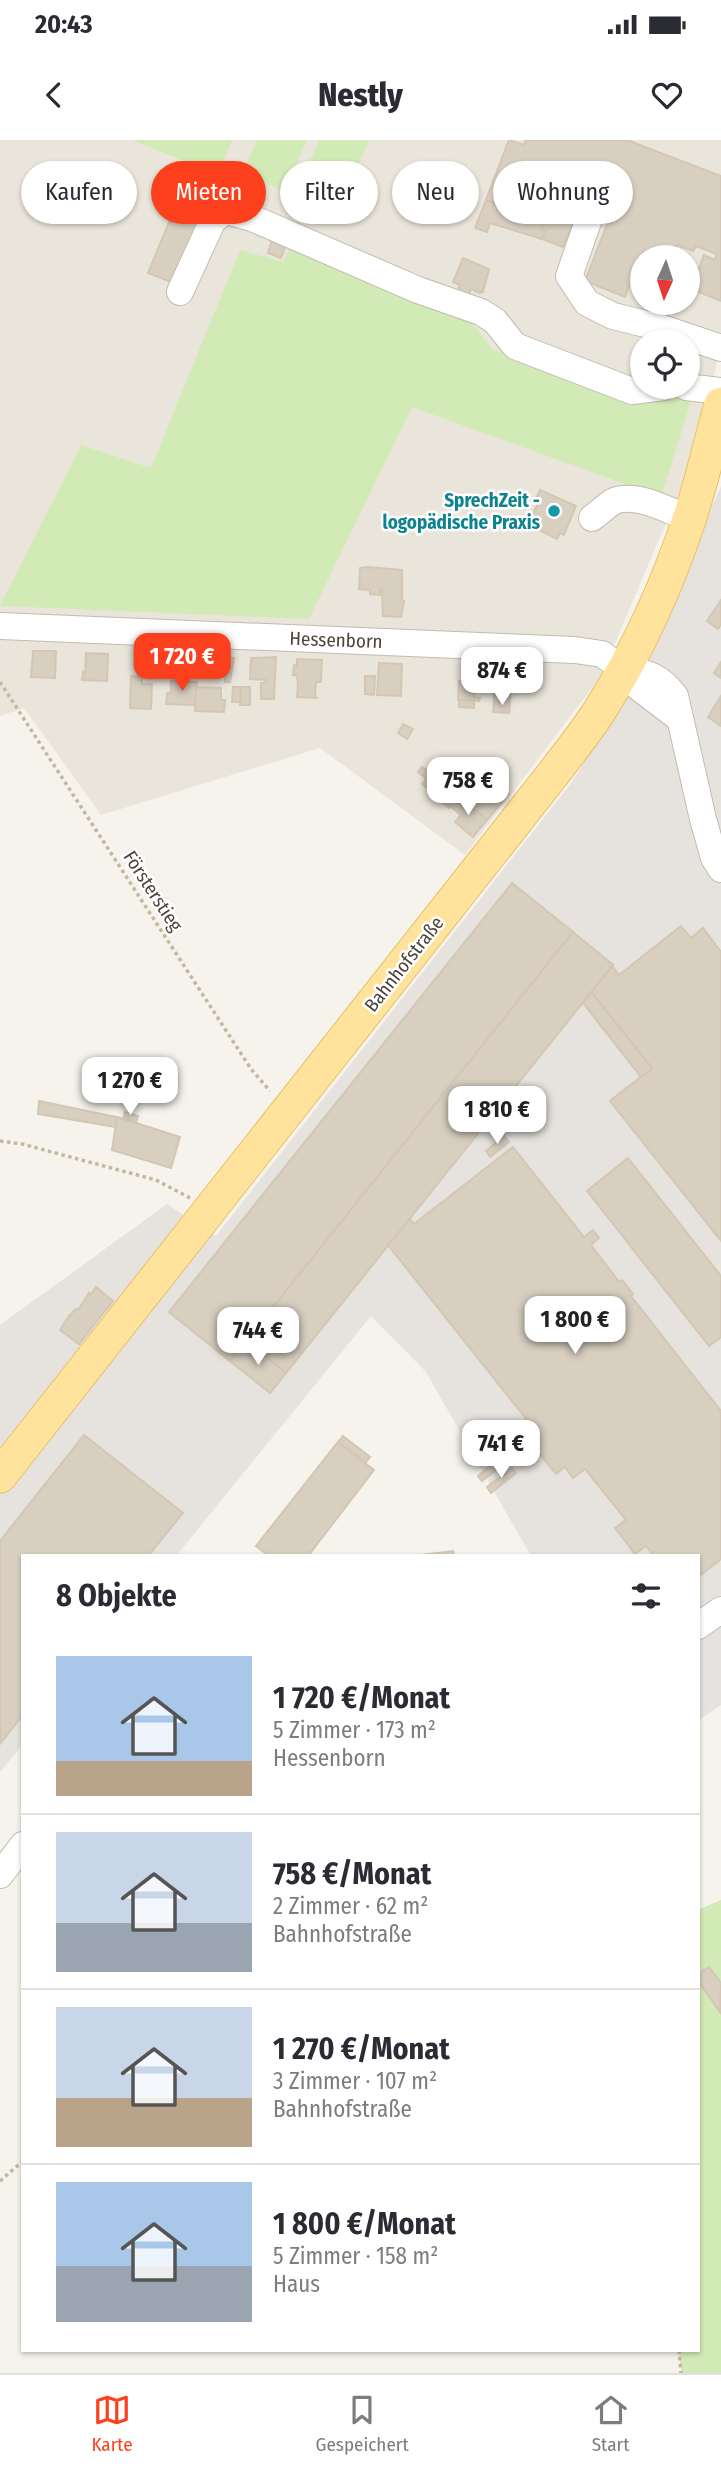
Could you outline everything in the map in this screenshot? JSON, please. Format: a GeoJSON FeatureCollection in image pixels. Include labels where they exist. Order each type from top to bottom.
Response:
{"type":"FeatureCollection","features":[{"type":"Feature","properties":{"kind":"main road","name":"Bahnhofstraße"},"geometry":{"type":"LineString","coordinates":[[0,1476],[553,774],[599,711],[624,670],[653,610],[689,518],[721,404]]}},
{"type":"Feature","properties":{"kind":"street"},"geometry":{"type":"LineString","coordinates":[[180,292],[213,220],[226,211],[252,218],[418,290],[481,312],[495,321],[515,346],[630,390]]}},
{"type":"Feature","properties":{"kind":"street"},"geometry":{"type":"LineString","coordinates":[[587,224],[569,276],[587,303],[613,316],[662,328],[721,348]]}},
{"type":"Feature","properties":{"kind":"street"},"geometry":{"type":"LineString","coordinates":[[700,389],[721,391]]}},
{"type":"Feature","properties":{"kind":"street"},"geometry":{"type":"LineString","coordinates":[[592,518],[613,502],[624,499],[638,500],[689,518]]}},
{"type":"Feature","properties":{"kind":"street","name":"Hessenborn"},"geometry":{"type":"LineString","coordinates":[[0,626],[575,650],[602,654],[624,670],[638,687],[680,719],[703,819],[714,858],[721,869]]}},
{"type":"Feature","properties":{"kind":"street"},"geometry":{"type":"LineString","coordinates":[[700,1625],[721,1609]]}},
{"type":"Feature","properties":{"kind":"street"},"geometry":{"type":"LineString","coordinates":[[0,1875],[21,1848]]}},
{"type":"Feature","properties":{"kind":"path","name":"Försterstieg"},"geometry":{"type":"LineString","coordinates":[[0,682],[251,1069],[287,1112]]}},
{"type":"Feature","properties":{"kind":"path"},"geometry":{"type":"LineString","coordinates":[[0,1141],[22,1144],[156,1180],[211,1209]]}},
{"type":"Feature","properties":{"kind":"path"},"geometry":{"type":"LineString","coordinates":[[0,2181],[21,2163]]}},
{"type":"Feature","properties":{"kind":"path"},"geometry":{"type":"LineString","coordinates":[[679,2352],[681,2373]]}},
{"type":"Feature","properties":{"kind":"shaded area"},"geometry":{"type":"Polygon","coordinates":[[[0,140],[721,140],[721,342],[700,443],[601,676],[465,855],[320,748],[101,815],[24,708],[0,716],[0,140]]]}},
{"type":"Feature","properties":{"kind":"shaded area"},"geometry":{"type":"Polygon","coordinates":[[[721,486],[721,1595],[700,1611],[700,1554],[530,1554],[426,1372],[371,1316],[178,1554],[21,1554],[21,1746],[0,1772],[0,1325],[167,1204],[216,1236],[572,782],[645,663],[721,486]]]}},
{"type":"Feature","properties":{"kind":"shaded area"},"geometry":{"type":"Polygon","coordinates":[[[721,1616],[721,1705],[700,1720],[700,1632],[721,1616]]]}},
{"type":"Feature","properties":{"kind":"green space"},"geometry":{"type":"Polygon","coordinates":[[[131,140],[232,140],[223,161],[185,161],[131,140]]]}},
{"type":"Feature","properties":{"kind":"green space"},"geometry":{"type":"Polygon","coordinates":[[[257,140],[307,140],[298,161],[280,161],[280,189],[266,183],[266,161],[247,161],[257,140]]]}},
{"type":"Feature","properties":{"kind":"green space"},"geometry":{"type":"Polygon","coordinates":[[[319,140],[369,140],[360,161],[310,161],[319,140]]]}},
{"type":"Feature","properties":{"kind":"green space"},"geometry":{"type":"Polygon","coordinates":[[[290,248],[472,323],[492,349],[630,395],[630,399],[692,399],[661,497],[412,407],[309,619],[0,606],[81,445],[151,468],[240,250],[283,262],[290,248]]]}},
{"type":"Feature","properties":{"kind":"green space"},"geometry":{"type":"Polygon","coordinates":[[[721,1900],[721,2373],[682,2373],[678,2352],[700,2352],[700,1909],[721,1900]]]}},
{"type":"Feature","properties":{"kind":"building"},"geometry":{"type":"Polygon","coordinates":[[[509,140],[524,145],[526,140],[627,140],[721,176],[721,301],[700,293],[700,265],[704,255],[715,260],[717,254],[700,248],[700,245],[630,245],[630,284],[625,297],[585,281],[607,224],[633,224],[633,161],[501,161],[509,140]]]}},
{"type":"Feature","properties":{"kind":"building"},"geometry":{"type":"Polygon","coordinates":[[[493,182],[493,203],[486,200],[493,182]]]}},
{"type":"Feature","properties":{"kind":"building"},"geometry":{"type":"Polygon","coordinates":[[[486,200],[493,203],[493,224],[490,223],[487,232],[475,228],[479,224],[486,200]]]}},
{"type":"Feature","properties":{"kind":"building"},"geometry":{"type":"Polygon","coordinates":[[[168,224],[201,224],[176,284],[148,273],[168,224]]]}},
{"type":"Feature","properties":{"kind":"building"},"geometry":{"type":"Polygon","coordinates":[[[493,224],[543,224],[541,230],[546,231],[542,239],[493,224]]]}},
{"type":"Feature","properties":{"kind":"building"},"geometry":{"type":"Polygon","coordinates":[[[543,224],[572,224],[563,247],[542,239],[546,231],[541,230],[543,224]]]}},
{"type":"Feature","properties":{"kind":"building"},"geometry":{"type":"Polygon","coordinates":[[[273,237],[287,242],[281,258],[268,253],[273,237]]]}},
{"type":"Feature","properties":{"kind":"building"},"geometry":{"type":"Polygon","coordinates":[[[463,258],[489,269],[483,292],[471,289],[468,296],[457,292],[460,285],[453,282],[463,258]]]}},
{"type":"Feature","properties":{"kind":"building","name":"SprechZeit - logopädische Praxis"},"geometry":{"type":"Polygon","coordinates":[[[540,490],[576,506],[564,535],[560,533],[557,539],[541,531],[541,520],[532,516],[540,490]]]}},
{"type":"Feature","properties":{"kind":"building"},"geometry":{"type":"Polygon","coordinates":[[[360,568],[402,570],[404,601],[401,617],[383,616],[382,590],[380,595],[359,589],[360,568]]]}},
{"type":"Feature","properties":{"kind":"building"},"geometry":{"type":"Polygon","coordinates":[[[721,600],[721,624],[718,629],[707,621],[721,600]]]}},
{"type":"Feature","properties":{"kind":"building"},"geometry":{"type":"Polygon","coordinates":[[[33,651],[56,651],[55,678],[31,677],[33,651]]]}},
{"type":"Feature","properties":{"kind":"building"},"geometry":{"type":"Polygon","coordinates":[[[86,653],[108,654],[107,681],[82,680],[86,653]]]}},
{"type":"Feature","properties":{"kind":"building"},"geometry":{"type":"Polygon","coordinates":[[[161,655],[168,655],[168,670],[160,670],[161,655]]]}},
{"type":"Feature","properties":{"kind":"building"},"geometry":{"type":"Polygon","coordinates":[[[486,656],[493,656],[492,660],[522,662],[521,674],[511,673],[511,683],[485,682],[486,656]]]}},
{"type":"Feature","properties":{"kind":"building"},"geometry":{"type":"Polygon","coordinates":[[[226,657],[234,658],[230,682],[225,682],[226,657]]]}},
{"type":"Feature","properties":{"kind":"building"},"geometry":{"type":"Polygon","coordinates":[[[276,657],[274,699],[261,699],[261,683],[266,680],[250,679],[251,658],[276,657]]]}},
{"type":"Feature","properties":{"kind":"building"},"geometry":{"type":"Polygon","coordinates":[[[297,659],[322,660],[321,682],[316,682],[315,697],[318,698],[297,697],[298,681],[296,675],[293,675],[297,659]]]}},
{"type":"Feature","properties":{"kind":"building"},"geometry":{"type":"Polygon","coordinates":[[[721,662],[721,678],[714,673],[721,662]]]}},
{"type":"Feature","properties":{"kind":"building"},"geometry":{"type":"Polygon","coordinates":[[[379,663],[402,664],[401,696],[377,695],[379,663]]]}},
{"type":"Feature","properties":{"kind":"building"},"geometry":{"type":"Polygon","coordinates":[[[511,673],[521,674],[521,685],[511,685],[511,673]]]}},
{"type":"Feature","properties":{"kind":"building"},"geometry":{"type":"Polygon","coordinates":[[[131,676],[142,677],[142,684],[152,684],[151,709],[130,708],[131,676]]]}},
{"type":"Feature","properties":{"kind":"building"},"geometry":{"type":"Polygon","coordinates":[[[365,676],[375,676],[374,695],[365,694],[365,676]]]}},
{"type":"Feature","properties":{"kind":"building"},"geometry":{"type":"Polygon","coordinates":[[[171,681],[197,682],[195,705],[166,704],[167,693],[171,693],[171,681]]]}},
{"type":"Feature","properties":{"kind":"building"},"geometry":{"type":"Polygon","coordinates":[[[459,681],[475,682],[474,697],[480,698],[479,701],[458,700],[459,681]]]}},
{"type":"Feature","properties":{"kind":"building"},"geometry":{"type":"Polygon","coordinates":[[[495,683],[511,683],[510,702],[494,702],[495,683]]]}},
{"type":"Feature","properties":{"kind":"building"},"geometry":{"type":"Polygon","coordinates":[[[196,687],[221,688],[221,700],[225,700],[224,712],[195,711],[196,687]]]}},
{"type":"Feature","properties":{"kind":"building"},"geometry":{"type":"Polygon","coordinates":[[[233,687],[241,687],[240,702],[232,702],[233,687]]]}},
{"type":"Feature","properties":{"kind":"building"},"geometry":{"type":"Polygon","coordinates":[[[241,687],[250,687],[250,705],[240,705],[241,687]]]}},
{"type":"Feature","properties":{"kind":"building"},"geometry":{"type":"Polygon","coordinates":[[[721,696],[721,726],[708,717],[721,696]]]}},
{"type":"Feature","properties":{"kind":"building"},"geometry":{"type":"Polygon","coordinates":[[[459,700],[474,701],[474,708],[459,707],[459,700]]]}},
{"type":"Feature","properties":{"kind":"building"},"geometry":{"type":"Polygon","coordinates":[[[494,702],[510,702],[509,713],[493,712],[494,702]]]}},
{"type":"Feature","properties":{"kind":"building"},"geometry":{"type":"Polygon","coordinates":[[[403,724],[413,729],[407,739],[398,733],[403,724]]]}},
{"type":"Feature","properties":{"kind":"building"},"geometry":{"type":"Polygon","coordinates":[[[422,767],[431,774],[427,779],[418,772],[422,767]]]}},
{"type":"Feature","properties":{"kind":"building"},"geometry":{"type":"Polygon","coordinates":[[[461,767],[473,778],[458,796],[434,777],[439,772],[450,781],[461,767]]]}},
{"type":"Feature","properties":{"kind":"building"},"geometry":{"type":"Polygon","coordinates":[[[431,774],[458,796],[449,808],[422,784],[431,774]]]}},
{"type":"Feature","properties":{"kind":"building"},"geometry":{"type":"Polygon","coordinates":[[[490,779],[509,794],[487,820],[469,805],[490,779]]]}},
{"type":"Feature","properties":{"kind":"building"},"geometry":{"type":"Polygon","coordinates":[[[458,796],[487,820],[473,837],[455,822],[461,815],[450,806],[458,796]]]}},
{"type":"Feature","properties":{"kind":"building"},"geometry":{"type":"Polygon","coordinates":[[[512,883],[573,932],[230,1361],[169,1312],[512,883]]]}},
{"type":"Feature","properties":{"kind":"building"},"geometry":{"type":"Polygon","coordinates":[[[681,926],[691,938],[703,928],[721,952],[721,1241],[610,1101],[652,1068],[591,992],[612,966],[619,975],[681,926]]]}},
{"type":"Feature","properties":{"kind":"building"},"geometry":{"type":"Polygon","coordinates":[[[573,932],[613,965],[286,1373],[246,1341],[573,932]]]}},
{"type":"Feature","properties":{"kind":"building"},"geometry":{"type":"Polygon","coordinates":[[[591,992],[652,1068],[641,1077],[583,1003],[591,992]]]}},
{"type":"Feature","properties":{"kind":"building"},"geometry":{"type":"Polygon","coordinates":[[[39,1101],[117,1117],[116,1127],[38,1114],[39,1101]]]}},
{"type":"Feature","properties":{"kind":"building"},"geometry":{"type":"Polygon","coordinates":[[[125,1112],[138,1116],[136,1123],[123,1119],[125,1112]]]}},
{"type":"Feature","properties":{"kind":"building"},"geometry":{"type":"Polygon","coordinates":[[[117,1117],[180,1137],[171,1168],[112,1150],[117,1117]]]}},
{"type":"Feature","properties":{"kind":"building"},"geometry":{"type":"Polygon","coordinates":[[[504,1136],[509,1142],[490,1157],[486,1151],[504,1136]]]}},
{"type":"Feature","properties":{"kind":"building"},"geometry":{"type":"Polygon","coordinates":[[[513,1147],[584,1237],[593,1230],[599,1238],[591,1245],[619,1282],[622,1280],[633,1294],[631,1296],[721,1411],[721,1559],[700,1575],[700,1554],[652,1554],[646,1546],[635,1554],[615,1528],[626,1520],[585,1469],[573,1478],[565,1467],[556,1474],[526,1437],[535,1430],[388,1245],[410,1219],[414,1224],[513,1147]]]}},
{"type":"Feature","properties":{"kind":"building"},"geometry":{"type":"Polygon","coordinates":[[[628,1158],[721,1276],[721,1337],[709,1346],[587,1191],[628,1158]]]}},
{"type":"Feature","properties":{"kind":"building"},"geometry":{"type":"Polygon","coordinates":[[[96,1287],[113,1301],[79,1344],[60,1330],[96,1287]]]}},
{"type":"Feature","properties":{"kind":"building"},"geometry":{"type":"Polygon","coordinates":[[[246,1341],[286,1373],[270,1393],[230,1361],[246,1341]]]}},
{"type":"Feature","properties":{"kind":"building"},"geometry":{"type":"Polygon","coordinates":[[[84,1435],[183,1513],[150,1554],[21,1554],[21,1718],[0,1744],[0,1541],[84,1435]]]}},
{"type":"Feature","properties":{"kind":"building"},"geometry":{"type":"Polygon","coordinates":[[[343,1436],[370,1457],[365,1463],[338,1442],[343,1436]]]}},
{"type":"Feature","properties":{"kind":"building"},"geometry":{"type":"Polygon","coordinates":[[[338,1442],[374,1470],[310,1554],[266,1554],[256,1546],[338,1442]]]}},
{"type":"Feature","properties":{"kind":"building"},"geometry":{"type":"Polygon","coordinates":[[[503,1456],[507,1461],[482,1481],[478,1476],[503,1456]]]}},
{"type":"Feature","properties":{"kind":"building"},"geometry":{"type":"Polygon","coordinates":[[[512,1468],[516,1473],[491,1493],[487,1487],[512,1468]]]}},
{"type":"Feature","properties":{"kind":"building"},"geometry":{"type":"Polygon","coordinates":[[[453,1551],[454,1554],[429,1554],[453,1551]]]}},
{"type":"Feature","properties":{"kind":"building"},"geometry":{"type":"Polygon","coordinates":[[[709,1967],[721,1983],[720,2012],[700,1984],[700,1973],[709,1967]]]}},
{"type":"Feature","properties":{"kind":"place","name":"SprechZeit - logopädische Praxis"},"geometry":{"type":"Point","coordinates":[554,511]}}]}
